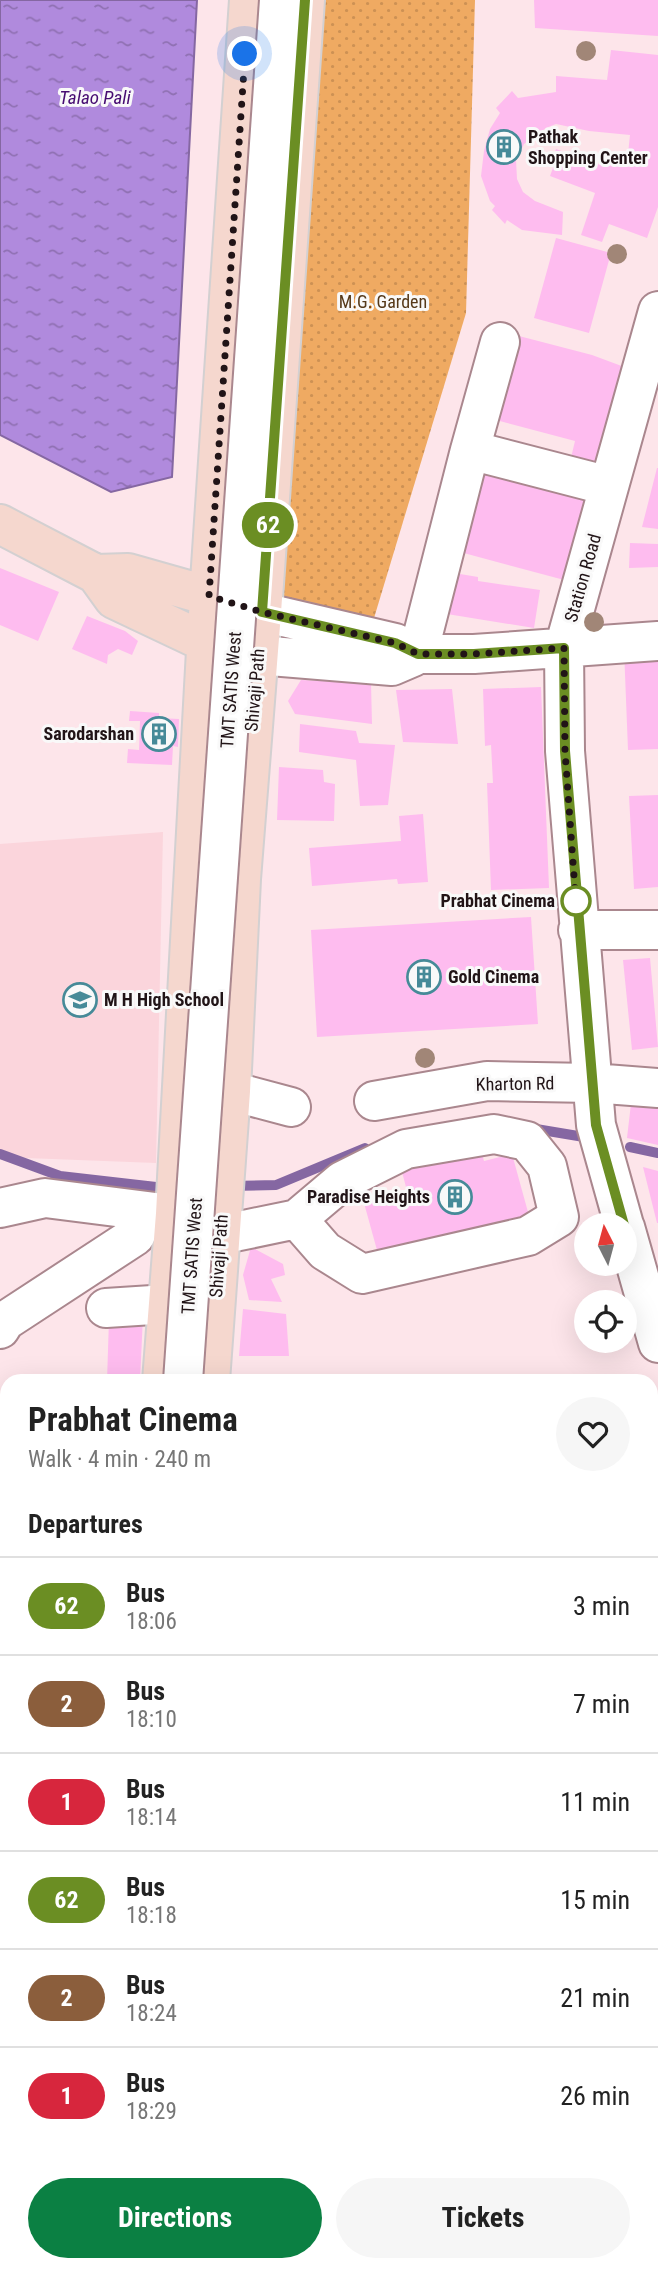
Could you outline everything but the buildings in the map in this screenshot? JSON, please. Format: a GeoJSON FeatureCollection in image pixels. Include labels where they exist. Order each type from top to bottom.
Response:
{"type":"FeatureCollection","features":[{"type":"Feature","properties":{"kind":"main road"},"geometry":{"type":"LineString","coordinates":[[163,1374],[168,1304],[160,1213],[206,643],[249,0]]}},
{"type":"Feature","properties":{"kind":"main road","name":"Shivaji Path"},"geometry":{"type":"LineString","coordinates":[[210,1374],[231,1091],[241,879],[305,0]]}},
{"type":"Feature","properties":{"kind":"main road"},"geometry":{"type":"LineString","coordinates":[[0,523],[96,574],[114,599],[206,643],[258,654]]}},
{"type":"Feature","properties":{"kind":"main road"},"geometry":{"type":"LineString","coordinates":[[96,574],[128,573],[262,612]]}},
{"type":"Feature","properties":{"kind":"street","name":"TMT SATIS West"},"geometry":{"type":"LineString","coordinates":[[183,1374],[278,0]]}},
{"type":"Feature","properties":{"kind":"street","name":"Station Road"},"geometry":{"type":"LineString","coordinates":[[620,1213],[596,1125],[565,751],[564,648],[658,311]]}},
{"type":"Feature","properties":{"kind":"street"},"geometry":{"type":"LineString","coordinates":[[418,654],[500,342]]}},
{"type":"Feature","properties":{"kind":"street"},"geometry":{"type":"LineString","coordinates":[[470,450],[609,486]]}},
{"type":"Feature","properties":{"kind":"street"},"geometry":{"type":"LineString","coordinates":[[262,612],[395,643],[418,654]]}},
{"type":"Feature","properties":{"kind":"street"},"geometry":{"type":"LineString","coordinates":[[258,654],[392,666],[418,654],[474,654],[658,641]]}},
{"type":"Feature","properties":{"kind":"street"},"geometry":{"type":"LineString","coordinates":[[578,930],[658,930]]}},
{"type":"Feature","properties":{"kind":"street","name":"Kharton Rd"},"geometry":{"type":"LineString","coordinates":[[374,1101],[487,1081],[592,1083],[658,1088]]}},
{"type":"Feature","properties":{"kind":"street"},"geometry":{"type":"LineString","coordinates":[[231,1091],[290,1107]]}},
{"type":"Feature","properties":{"kind":"street"},"geometry":{"type":"LineString","coordinates":[[223,1202],[297,1219],[326,1251],[362,1274],[528,1236],[559,1217],[547,1166],[527,1141],[494,1135],[406,1149],[342,1181],[297,1219]]}},
{"type":"Feature","properties":{"kind":"street"},"geometry":{"type":"LineString","coordinates":[[42,1216],[7,1229],[0,1208],[46,1198],[160,1213]]}},
{"type":"Feature","properties":{"kind":"street"},"geometry":{"type":"LineString","coordinates":[[0,1329],[5,1321],[135,1236],[160,1213]]}},
{"type":"Feature","properties":{"kind":"street","name":"Station Road"},"geometry":{"type":"LineString","coordinates":[[637,1271],[658,1343]]}},
{"type":"Feature","properties":{"kind":"street"},"geometry":{"type":"LineString","coordinates":[[107,1308],[168,1304]]}},
{"type":"Feature","properties":{"kind":"shaded area","name":"M H High School"},"geometry":{"type":"Polygon","coordinates":[[[163,832],[156,1163],[0,1157],[0,844],[163,832]]]}},
{"type":"Feature","properties":{"kind":"green space","name":"M.G. Garden"},"geometry":{"type":"Polygon","coordinates":[[[325,0],[475,0],[466,313],[371,628],[276,600],[325,0]]]}},
{"type":"Feature","properties":{"kind":"water","name":"Talao Pali"},"geometry":{"type":"Polygon","coordinates":[[[0,0],[197,0],[172,477],[111,492],[0,435],[0,0]]]}},
{"type":"Feature","properties":{"kind":"waterway"},"geometry":{"type":"LineString","coordinates":[[530,1128],[590,1138]]}},
{"type":"Feature","properties":{"kind":"waterway"},"geometry":{"type":"LineString","coordinates":[[630,1147],[658,1153]]}},
{"type":"Feature","properties":{"kind":"waterway"},"geometry":{"type":"LineString","coordinates":[[230,1186],[276,1185],[365,1148]]}},
{"type":"Feature","properties":{"kind":"waterway"},"geometry":{"type":"LineString","coordinates":[[0,1154],[60,1176],[156,1187]]}},
{"type":"Feature","properties":{"kind":"bus line","name":"62"},"geometry":{"type":"LineString","coordinates":[[305,0],[262,612],[395,643],[418,654],[474,654],[564,648],[565,751],[596,1125],[621,1213]]}},
{"type":"Feature","properties":{"kind":"place","name":"Pathak Shopping Center"},"geometry":{"type":"Point","coordinates":[504,147]}},
{"type":"Feature","properties":{"kind":"place","name":"Sarodarshan"},"geometry":{"type":"Point","coordinates":[159,734]}},
{"type":"Feature","properties":{"kind":"place","name":"Prabhat Cinema"},"geometry":{"type":"Point","coordinates":[576,901]}},
{"type":"Feature","properties":{"kind":"place","name":"Gold Cinema"},"geometry":{"type":"Point","coordinates":[424,977]}},
{"type":"Feature","properties":{"kind":"place","name":"M H High School"},"geometry":{"type":"Point","coordinates":[80,1000]}},
{"type":"Feature","properties":{"kind":"place","name":"Paradise Heights"},"geometry":{"type":"Point","coordinates":[455,1197]}},
{"type":"Feature","properties":{"kind":"route"},"geometry":{"type":"LineString","coordinates":[[245,54],[209,596],[262,612],[395,643],[418,654],[474,654],[564,648],[565,751],[576,904],[576,901]]}}]}
